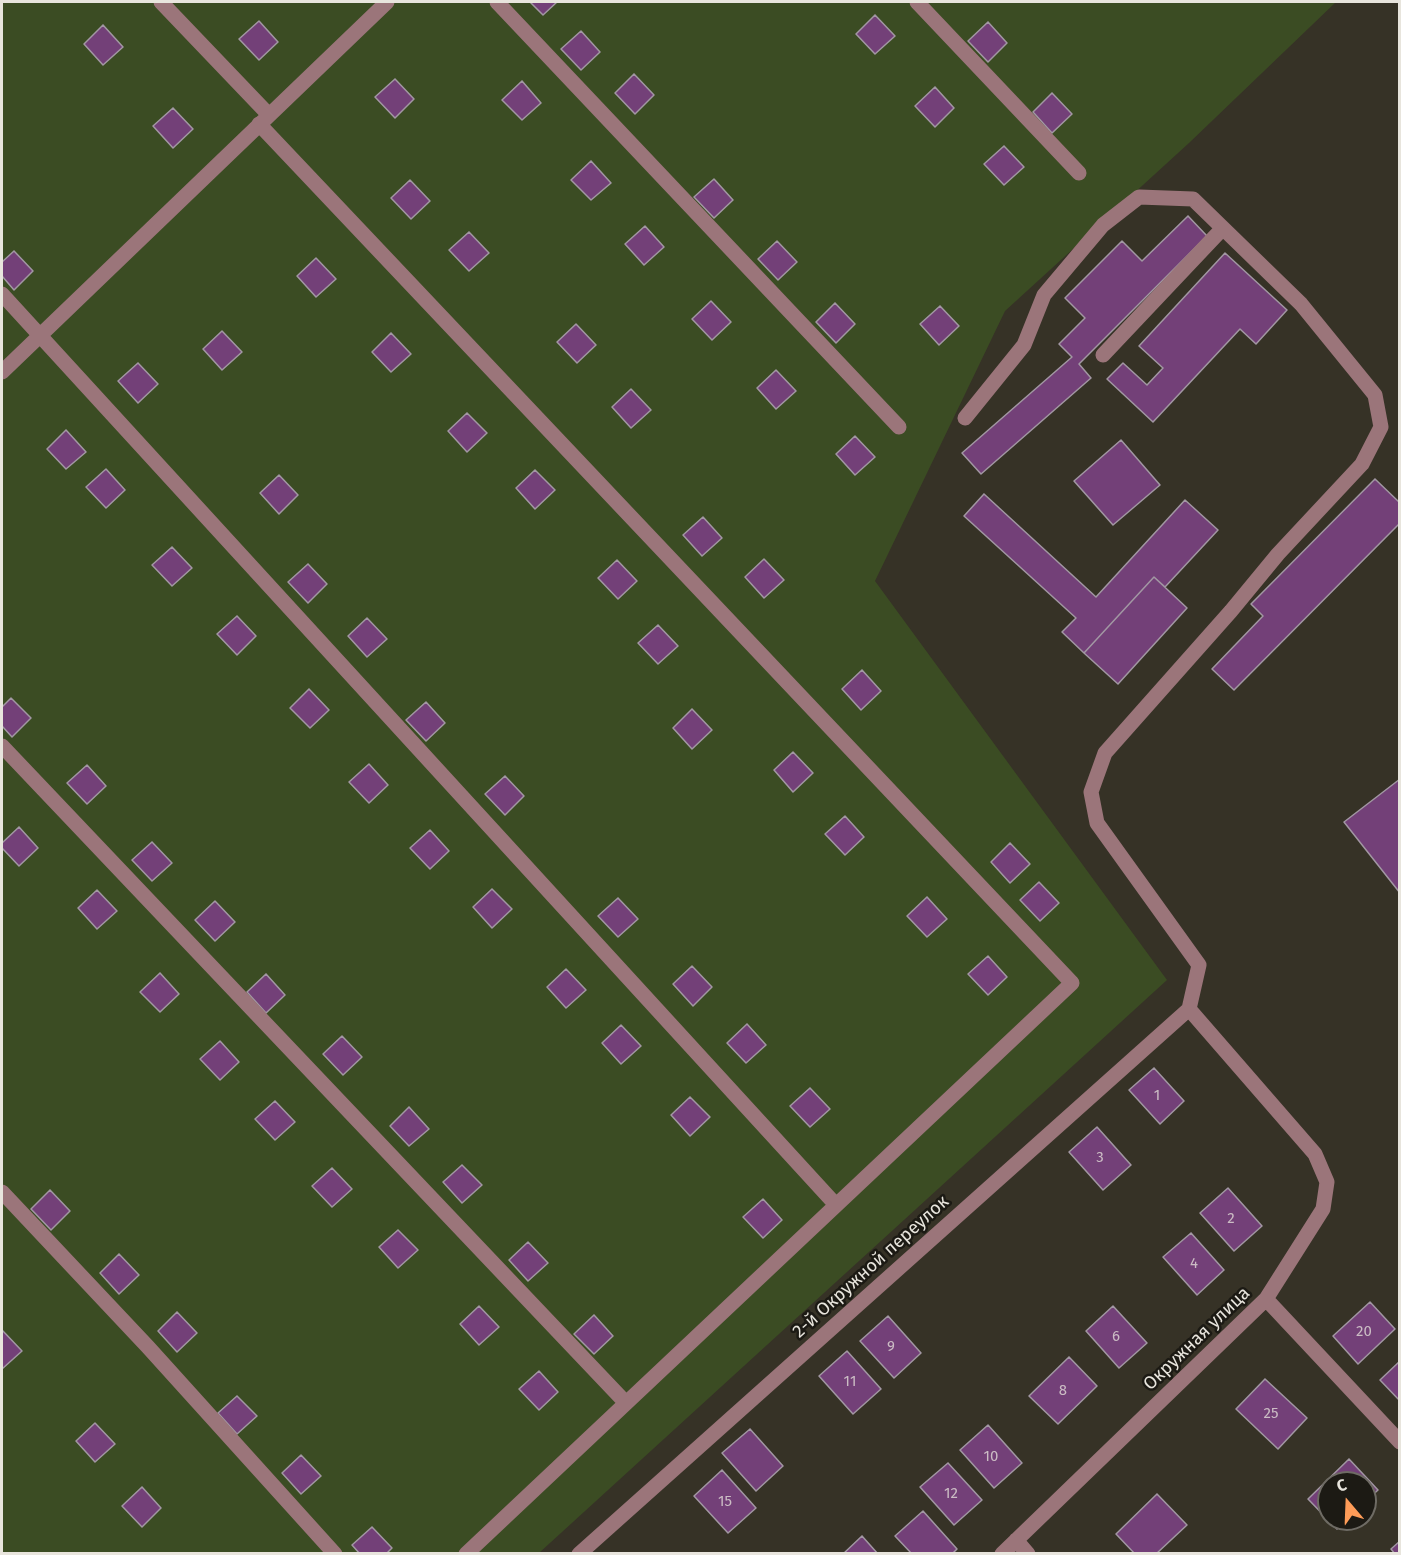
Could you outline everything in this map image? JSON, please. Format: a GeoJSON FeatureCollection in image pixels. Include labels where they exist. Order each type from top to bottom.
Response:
{"type":"FeatureCollection","features":[{"type":"Feature","properties":{"kind":"street"},"geometry":{"type":"LineString","coordinates":[[161,2],[264,119],[1072,983],[466,1554]]}},
{"type":"Feature","properties":{"kind":"street"},"geometry":{"type":"LineString","coordinates":[[2,372],[387,2]]}},
{"type":"Feature","properties":{"kind":"street"},"geometry":{"type":"LineString","coordinates":[[497,2],[899,427]]}},
{"type":"Feature","properties":{"kind":"street"},"geometry":{"type":"LineString","coordinates":[[917,2],[1079,173]]}},
{"type":"Feature","properties":{"kind":"street"},"geometry":{"type":"LineString","coordinates":[[965,418],[1024,345],[1044,296],[1103,225],[1139,197],[1193,199],[1301,304],[1375,395],[1381,427],[1362,464],[1278,554],[1231,611],[1105,753],[1091,792],[1097,823],[1199,965],[1189,1009]]}},
{"type":"Feature","properties":{"kind":"street"},"geometry":{"type":"LineString","coordinates":[[1103,355],[1223,228]]}},
{"type":"Feature","properties":{"kind":"street"},"geometry":{"type":"LineString","coordinates":[[2,294],[836,1205]]}},
{"type":"Feature","properties":{"kind":"street"},"geometry":{"type":"LineString","coordinates":[[2,746],[626,1403]]}},
{"type":"Feature","properties":{"kind":"street","name":"Окружная улица"},"geometry":{"type":"LineString","coordinates":[[1002,1554],[1266,1299],[1323,1209],[1327,1182],[1315,1154],[1189,1009]]}},
{"type":"Feature","properties":{"kind":"street","name":"2-й Окружной переулок"},"geometry":{"type":"LineString","coordinates":[[579,1554],[1189,1009]]}},
{"type":"Feature","properties":{"kind":"street"},"geometry":{"type":"LineString","coordinates":[[2,1192],[148,1347],[335,1554]]}},
{"type":"Feature","properties":{"kind":"street"},"geometry":{"type":"LineString","coordinates":[[1266,1299],[1400,1442]]}},
{"type":"Feature","properties":{"kind":"street"},"geometry":{"type":"LineString","coordinates":[[1016,1540],[1028,1554]]}},
{"type":"Feature","properties":{"kind":"green space"},"geometry":{"type":"Polygon","coordinates":[[[2,2],[1336,2],[1189,143],[1005,311],[875,581],[1167,980],[539,1553],[2,1554],[2,2]]]}},
{"type":"Feature","properties":{"kind":"building"},"geometry":{"type":"Polygon","coordinates":[[[530,2],[557,2],[543,15],[530,2]]]}},
{"type":"Feature","properties":{"kind":"building"},"geometry":{"type":"Polygon","coordinates":[[[875,15],[895,36],[875,54],[856,34],[875,15]]]}},
{"type":"Feature","properties":{"kind":"building"},"geometry":{"type":"Polygon","coordinates":[[[259,21],[278,42],[259,60],[239,39],[259,21]]]}},
{"type":"Feature","properties":{"kind":"building"},"geometry":{"type":"Polygon","coordinates":[[[988,22],[1007,43],[988,62],[968,41],[988,22]]]}},
{"type":"Feature","properties":{"kind":"building"},"geometry":{"type":"Polygon","coordinates":[[[103,25],[123,47],[103,65],[84,44],[103,25]]]}},
{"type":"Feature","properties":{"kind":"building"},"geometry":{"type":"Polygon","coordinates":[[[581,31],[600,52],[581,70],[561,49],[581,31]]]}},
{"type":"Feature","properties":{"kind":"building"},"geometry":{"type":"Polygon","coordinates":[[[634,74],[654,95],[635,114],[615,93],[634,74]]]}},
{"type":"Feature","properties":{"kind":"building"},"geometry":{"type":"Polygon","coordinates":[[[395,79],[414,99],[395,118],[375,97],[395,79]]]}},
{"type":"Feature","properties":{"kind":"building"},"geometry":{"type":"Polygon","coordinates":[[[522,81],[541,103],[522,120],[502,100],[522,81]]]}},
{"type":"Feature","properties":{"kind":"building"},"geometry":{"type":"Polygon","coordinates":[[[935,87],[954,108],[935,127],[915,106],[935,87]]]}},
{"type":"Feature","properties":{"kind":"building"},"geometry":{"type":"Polygon","coordinates":[[[1052,93],[1072,114],[1052,133],[1033,112],[1052,93]]]}},
{"type":"Feature","properties":{"kind":"building"},"geometry":{"type":"Polygon","coordinates":[[[173,108],[193,129],[173,148],[153,126],[173,108]]]}},
{"type":"Feature","properties":{"kind":"building"},"geometry":{"type":"Polygon","coordinates":[[[1004,146],[1024,167],[1004,185],[984,164],[1004,146]]]}},
{"type":"Feature","properties":{"kind":"building"},"geometry":{"type":"Polygon","coordinates":[[[591,161],[611,183],[591,200],[571,180],[591,161]]]}},
{"type":"Feature","properties":{"kind":"building"},"geometry":{"type":"Polygon","coordinates":[[[714,179],[733,200],[714,218],[694,197],[714,179]]]}},
{"type":"Feature","properties":{"kind":"building"},"geometry":{"type":"Polygon","coordinates":[[[410,180],[430,201],[411,219],[391,198],[410,180]]]}},
{"type":"Feature","properties":{"kind":"building"},"geometry":{"type":"Polygon","coordinates":[[[1188,216],[1207,236],[1079,364],[1091,378],[981,474],[962,453],[1072,357],[1059,344],[1085,318],[1065,298],[1122,241],[1142,261],[1188,216]]]}},
{"type":"Feature","properties":{"kind":"building"},"geometry":{"type":"Polygon","coordinates":[[[645,226],[664,247],[644,265],[625,244],[645,226]]]}},
{"type":"Feature","properties":{"kind":"building"},"geometry":{"type":"Polygon","coordinates":[[[469,232],[489,253],[469,271],[449,250],[469,232]]]}},
{"type":"Feature","properties":{"kind":"building"},"geometry":{"type":"Polygon","coordinates":[[[777,241],[797,262],[778,280],[758,259],[777,241]]]}},
{"type":"Feature","properties":{"kind":"building"},"geometry":{"type":"Polygon","coordinates":[[[14,251],[33,271],[14,290],[2,276],[2,262],[14,251]]]}},
{"type":"Feature","properties":{"kind":"building"},"geometry":{"type":"Polygon","coordinates":[[[1225,253],[1287,310],[1256,344],[1240,329],[1153,422],[1107,379],[1123,363],[1147,385],[1163,368],[1139,346],[1225,253]]]}},
{"type":"Feature","properties":{"kind":"building"},"geometry":{"type":"Polygon","coordinates":[[[316,258],[336,279],[316,297],[297,276],[316,258]]]}},
{"type":"Feature","properties":{"kind":"building"},"geometry":{"type":"Polygon","coordinates":[[[711,301],[731,322],[712,340],[692,319],[711,301]]]}},
{"type":"Feature","properties":{"kind":"building"},"geometry":{"type":"Polygon","coordinates":[[[835,303],[855,324],[836,343],[816,322],[835,303]]]}},
{"type":"Feature","properties":{"kind":"building"},"geometry":{"type":"Polygon","coordinates":[[[940,306],[959,326],[939,345],[920,324],[940,306]]]}},
{"type":"Feature","properties":{"kind":"building"},"geometry":{"type":"Polygon","coordinates":[[[576,324],[596,345],[577,363],[557,342],[576,324]]]}},
{"type":"Feature","properties":{"kind":"building"},"geometry":{"type":"Polygon","coordinates":[[[222,331],[242,352],[222,370],[203,349],[222,331]]]}},
{"type":"Feature","properties":{"kind":"building"},"geometry":{"type":"Polygon","coordinates":[[[391,333],[411,354],[391,372],[372,352],[391,333]]]}},
{"type":"Feature","properties":{"kind":"building"},"geometry":{"type":"Polygon","coordinates":[[[138,363],[158,384],[138,403],[118,381],[138,363]]]}},
{"type":"Feature","properties":{"kind":"building"},"geometry":{"type":"Polygon","coordinates":[[[776,370],[796,391],[776,409],[757,388],[776,370]]]}},
{"type":"Feature","properties":{"kind":"building"},"geometry":{"type":"Polygon","coordinates":[[[631,389],[651,410],[631,428],[612,407],[631,389]]]}},
{"type":"Feature","properties":{"kind":"building"},"geometry":{"type":"Polygon","coordinates":[[[467,413],[487,433],[467,452],[448,431],[467,413]]]}},
{"type":"Feature","properties":{"kind":"building"},"geometry":{"type":"Polygon","coordinates":[[[66,430],[86,452],[66,469],[47,449],[66,430]]]}},
{"type":"Feature","properties":{"kind":"building"},"geometry":{"type":"Polygon","coordinates":[[[855,436],[875,457],[855,475],[836,454],[855,436]]]}},
{"type":"Feature","properties":{"kind":"building"},"geometry":{"type":"Polygon","coordinates":[[[1121,440],[1160,485],[1113,525],[1074,481],[1121,440]]]}},
{"type":"Feature","properties":{"kind":"building"},"geometry":{"type":"Polygon","coordinates":[[[106,469],[125,490],[106,508],[86,487],[106,469]]]}},
{"type":"Feature","properties":{"kind":"building"},"geometry":{"type":"Polygon","coordinates":[[[535,470],[555,490],[535,509],[516,488],[535,470]]]}},
{"type":"Feature","properties":{"kind":"building"},"geometry":{"type":"Polygon","coordinates":[[[279,475],[298,495],[279,514],[260,493],[279,475]]]}},
{"type":"Feature","properties":{"kind":"building"},"geometry":{"type":"Polygon","coordinates":[[[1375,479],[1400,503],[1400,523],[1234,690],[1212,669],[1263,616],[1251,604],[1375,479]]]}},
{"type":"Feature","properties":{"kind":"building"},"geometry":{"type":"Polygon","coordinates":[[[984,494],[1096,597],[1185,500],[1218,530],[1165,587],[1154,577],[1084,653],[1062,632],[1076,618],[964,516],[984,494]]]}},
{"type":"Feature","properties":{"kind":"building"},"geometry":{"type":"Polygon","coordinates":[[[703,517],[722,538],[702,556],[683,535],[703,517]]]}},
{"type":"Feature","properties":{"kind":"building"},"geometry":{"type":"Polygon","coordinates":[[[172,547],[192,568],[172,586],[152,565],[172,547]]]}},
{"type":"Feature","properties":{"kind":"building"},"geometry":{"type":"Polygon","coordinates":[[[764,559],[784,580],[764,598],[745,577],[764,559]]]}},
{"type":"Feature","properties":{"kind":"building"},"geometry":{"type":"Polygon","coordinates":[[[617,560],[637,581],[618,599],[598,578],[617,560]]]}},
{"type":"Feature","properties":{"kind":"building"},"geometry":{"type":"Polygon","coordinates":[[[308,564],[327,584],[308,603],[288,582],[308,564]]]}},
{"type":"Feature","properties":{"kind":"building"},"geometry":{"type":"Polygon","coordinates":[[[1154,577],[1187,608],[1118,684],[1084,653],[1154,577]]]}},
{"type":"Feature","properties":{"kind":"building"},"geometry":{"type":"Polygon","coordinates":[[[237,616],[256,636],[237,655],[217,634],[237,616]]]}},
{"type":"Feature","properties":{"kind":"building"},"geometry":{"type":"Polygon","coordinates":[[[367,618],[387,639],[367,657],[348,636],[367,618]]]}},
{"type":"Feature","properties":{"kind":"building"},"geometry":{"type":"Polygon","coordinates":[[[658,625],[678,646],[658,664],[638,643],[658,625]]]}},
{"type":"Feature","properties":{"kind":"building"},"geometry":{"type":"Polygon","coordinates":[[[862,670],[881,691],[861,710],[842,689],[862,670]]]}},
{"type":"Feature","properties":{"kind":"building"},"geometry":{"type":"Polygon","coordinates":[[[309,689],[329,710],[310,728],[290,708],[309,689]]]}},
{"type":"Feature","properties":{"kind":"building"},"geometry":{"type":"Polygon","coordinates":[[[11,698],[31,718],[12,737],[2,726],[2,707],[11,698]]]}},
{"type":"Feature","properties":{"kind":"building"},"geometry":{"type":"Polygon","coordinates":[[[426,702],[445,723],[426,741],[406,720],[426,702]]]}},
{"type":"Feature","properties":{"kind":"building"},"geometry":{"type":"Polygon","coordinates":[[[692,709],[712,730],[692,749],[673,728],[692,709]]]}},
{"type":"Feature","properties":{"kind":"building"},"geometry":{"type":"Polygon","coordinates":[[[793,752],[813,773],[793,792],[774,770],[793,752]]]}},
{"type":"Feature","properties":{"kind":"building"},"geometry":{"type":"Polygon","coordinates":[[[369,764],[388,785],[369,803],[349,782],[369,764]]]}},
{"type":"Feature","properties":{"kind":"building"},"geometry":{"type":"Polygon","coordinates":[[[87,765],[106,786],[87,804],[67,783],[87,765]]]}},
{"type":"Feature","properties":{"kind":"building"},"geometry":{"type":"Polygon","coordinates":[[[505,776],[524,796],[505,815],[485,794],[505,776]]]}},
{"type":"Feature","properties":{"kind":"building"},"geometry":{"type":"Polygon","coordinates":[[[1400,779],[1400,893],[1344,822],[1400,779]]]}},
{"type":"Feature","properties":{"kind":"building"},"geometry":{"type":"Polygon","coordinates":[[[845,816],[864,837],[845,855],[825,834],[845,816]]]}},
{"type":"Feature","properties":{"kind":"building"},"geometry":{"type":"Polygon","coordinates":[[[19,827],[38,848],[19,866],[2,848],[2,843],[19,827]]]}},
{"type":"Feature","properties":{"kind":"building"},"geometry":{"type":"Polygon","coordinates":[[[430,830],[449,851],[430,869],[410,848],[430,830]]]}},
{"type":"Feature","properties":{"kind":"building"},"geometry":{"type":"Polygon","coordinates":[[[152,842],[172,863],[152,881],[132,860],[152,842]]]}},
{"type":"Feature","properties":{"kind":"building"},"geometry":{"type":"Polygon","coordinates":[[[1010,843],[1030,864],[1010,883],[991,862],[1010,843]]]}},
{"type":"Feature","properties":{"kind":"building"},"geometry":{"type":"Polygon","coordinates":[[[1039,882],[1059,903],[1040,921],[1020,900],[1039,882]]]}},
{"type":"Feature","properties":{"kind":"building"},"geometry":{"type":"Polygon","coordinates":[[[492,889],[512,909],[492,928],[473,907],[492,889]]]}},
{"type":"Feature","properties":{"kind":"building"},"geometry":{"type":"Polygon","coordinates":[[[97,890],[117,911],[97,929],[78,908],[97,890]]]}},
{"type":"Feature","properties":{"kind":"building"},"geometry":{"type":"Polygon","coordinates":[[[927,897],[947,919],[927,937],[907,916],[927,897]]]}},
{"type":"Feature","properties":{"kind":"building"},"geometry":{"type":"Polygon","coordinates":[[[618,898],[638,919],[618,937],[598,916],[618,898]]]}},
{"type":"Feature","properties":{"kind":"building"},"geometry":{"type":"Polygon","coordinates":[[[215,901],[235,922],[215,941],[195,920],[215,901]]]}},
{"type":"Feature","properties":{"kind":"building"},"geometry":{"type":"Polygon","coordinates":[[[988,956],[1007,977],[988,995],[968,974],[988,956]]]}},
{"type":"Feature","properties":{"kind":"building"},"geometry":{"type":"Polygon","coordinates":[[[692,966],[712,987],[693,1006],[673,984],[692,966]]]}},
{"type":"Feature","properties":{"kind":"building"},"geometry":{"type":"Polygon","coordinates":[[[566,969],[586,990],[566,1008],[547,987],[566,969]]]}},
{"type":"Feature","properties":{"kind":"building"},"geometry":{"type":"Polygon","coordinates":[[[160,973],[179,994],[160,1012],[140,992],[160,973]]]}},
{"type":"Feature","properties":{"kind":"building"},"geometry":{"type":"Polygon","coordinates":[[[266,974],[285,995],[266,1013],[247,992],[266,974]]]}},
{"type":"Feature","properties":{"kind":"building"},"geometry":{"type":"Polygon","coordinates":[[[747,1024],[766,1045],[746,1063],[727,1043],[747,1024]]]}},
{"type":"Feature","properties":{"kind":"building"},"geometry":{"type":"Polygon","coordinates":[[[621,1025],[641,1046],[621,1064],[602,1043],[621,1025]]]}},
{"type":"Feature","properties":{"kind":"building"},"geometry":{"type":"Polygon","coordinates":[[[342,1036],[362,1057],[343,1075],[323,1054],[342,1036]]]}},
{"type":"Feature","properties":{"kind":"building"},"geometry":{"type":"Polygon","coordinates":[[[220,1041],[239,1062],[220,1080],[200,1059],[220,1041]]]}},
{"type":"Feature","properties":{"kind":"building"},"geometry":{"type":"Polygon","coordinates":[[[1154,1068],[1184,1101],[1160,1124],[1129,1090],[1154,1068]]]}},
{"type":"Feature","properties":{"kind":"building"},"geometry":{"type":"Polygon","coordinates":[[[810,1088],[830,1109],[810,1127],[790,1106],[810,1088]]]}},
{"type":"Feature","properties":{"kind":"building"},"geometry":{"type":"Polygon","coordinates":[[[690,1097],[710,1117],[690,1136],[671,1115],[690,1097]]]}},
{"type":"Feature","properties":{"kind":"building"},"geometry":{"type":"Polygon","coordinates":[[[275,1101],[295,1122],[275,1140],[255,1119],[275,1101]]]}},
{"type":"Feature","properties":{"kind":"building"},"geometry":{"type":"Polygon","coordinates":[[[409,1107],[429,1129],[409,1146],[390,1126],[409,1107]]]}},
{"type":"Feature","properties":{"kind":"building"},"geometry":{"type":"Polygon","coordinates":[[[1097,1127],[1131,1165],[1103,1190],[1069,1152],[1097,1127]]]}},
{"type":"Feature","properties":{"kind":"building"},"geometry":{"type":"Polygon","coordinates":[[[462,1165],[482,1185],[462,1203],[443,1182],[462,1165]]]}},
{"type":"Feature","properties":{"kind":"building"},"geometry":{"type":"Polygon","coordinates":[[[332,1168],[352,1189],[332,1207],[312,1186],[332,1168]]]}},
{"type":"Feature","properties":{"kind":"building"},"geometry":{"type":"Polygon","coordinates":[[[1228,1188],[1262,1226],[1234,1251],[1200,1213],[1228,1188]]]}},
{"type":"Feature","properties":{"kind":"building"},"geometry":{"type":"Polygon","coordinates":[[[50,1190],[70,1211],[51,1230],[31,1209],[50,1190]]]}},
{"type":"Feature","properties":{"kind":"building"},"geometry":{"type":"Polygon","coordinates":[[[763,1199],[782,1220],[763,1238],[743,1217],[763,1199]]]}},
{"type":"Feature","properties":{"kind":"building"},"geometry":{"type":"Polygon","coordinates":[[[398,1230],[418,1250],[398,1268],[379,1247],[398,1230]]]}},
{"type":"Feature","properties":{"kind":"building"},"geometry":{"type":"Polygon","coordinates":[[[1191,1233],[1224,1270],[1197,1295],[1163,1257],[1191,1233]]]}},
{"type":"Feature","properties":{"kind":"building"},"geometry":{"type":"Polygon","coordinates":[[[528,1242],[548,1263],[528,1281],[509,1260],[528,1242]]]}},
{"type":"Feature","properties":{"kind":"building"},"geometry":{"type":"Polygon","coordinates":[[[119,1254],[139,1275],[119,1294],[100,1273],[119,1254]]]}},
{"type":"Feature","properties":{"kind":"building"},"geometry":{"type":"Polygon","coordinates":[[[1370,1302],[1395,1329],[1358,1364],[1333,1336],[1370,1302]]]}},
{"type":"Feature","properties":{"kind":"building"},"geometry":{"type":"Polygon","coordinates":[[[479,1306],[499,1327],[479,1345],[460,1324],[479,1306]]]}},
{"type":"Feature","properties":{"kind":"building"},"geometry":{"type":"Polygon","coordinates":[[[1113,1306],[1147,1343],[1119,1368],[1086,1331],[1113,1306]]]}},
{"type":"Feature","properties":{"kind":"building"},"geometry":{"type":"Polygon","coordinates":[[[177,1312],[197,1333],[177,1352],[158,1331],[177,1312]]]}},
{"type":"Feature","properties":{"kind":"building"},"geometry":{"type":"Polygon","coordinates":[[[594,1315],[613,1336],[594,1354],[574,1334],[594,1315]]]}},
{"type":"Feature","properties":{"kind":"building"},"geometry":{"type":"Polygon","coordinates":[[[888,1316],[921,1353],[894,1378],[860,1341],[888,1316]]]}},
{"type":"Feature","properties":{"kind":"building"},"geometry":{"type":"Polygon","coordinates":[[[2,1330],[22,1351],[2,1369],[2,1330]]]}},
{"type":"Feature","properties":{"kind":"building"},"geometry":{"type":"Polygon","coordinates":[[[847,1351],[881,1389],[853,1414],[819,1376],[847,1351]]]}},
{"type":"Feature","properties":{"kind":"building"},"geometry":{"type":"Polygon","coordinates":[[[1069,1357],[1097,1386],[1058,1424],[1029,1396],[1069,1357]]]}},
{"type":"Feature","properties":{"kind":"building"},"geometry":{"type":"Polygon","coordinates":[[[1400,1361],[1400,1401],[1380,1380],[1400,1361]]]}},
{"type":"Feature","properties":{"kind":"building"},"geometry":{"type":"Polygon","coordinates":[[[539,1371],[558,1392],[539,1410],[519,1389],[539,1371]]]}},
{"type":"Feature","properties":{"kind":"building"},"geometry":{"type":"Polygon","coordinates":[[[1265,1379],[1307,1418],[1278,1449],[1236,1409],[1265,1379]]]}},
{"type":"Feature","properties":{"kind":"building"},"geometry":{"type":"Polygon","coordinates":[[[237,1396],[257,1416],[237,1434],[218,1413],[237,1396]]]}},
{"type":"Feature","properties":{"kind":"building"},"geometry":{"type":"Polygon","coordinates":[[[95,1423],[115,1444],[95,1462],[76,1441],[95,1423]]]}},
{"type":"Feature","properties":{"kind":"building"},"geometry":{"type":"Polygon","coordinates":[[[988,1425],[1022,1463],[994,1488],[960,1450],[988,1425]]]}},
{"type":"Feature","properties":{"kind":"building"},"geometry":{"type":"Polygon","coordinates":[[[750,1429],[783,1466],[756,1491],[722,1453],[750,1429]]]}},
{"type":"Feature","properties":{"kind":"building"},"geometry":{"type":"Polygon","coordinates":[[[301,1455],[321,1476],[301,1494],[282,1473],[301,1455]]]}},
{"type":"Feature","properties":{"kind":"building"},"geometry":{"type":"Polygon","coordinates":[[[1349,1459],[1360,1471],[1337,1471],[1349,1459]]]}},
{"type":"Feature","properties":{"kind":"building"},"geometry":{"type":"Polygon","coordinates":[[[948,1463],[982,1500],[954,1525],[920,1487],[948,1463]]]}},
{"type":"Feature","properties":{"kind":"building"},"geometry":{"type":"Polygon","coordinates":[[[722,1470],[756,1508],[728,1533],[694,1496],[722,1470]]]}},
{"type":"Feature","properties":{"kind":"building"},"geometry":{"type":"Polygon","coordinates":[[[142,1487],[161,1508],[142,1527],[122,1506],[142,1487]]]}},
{"type":"Feature","properties":{"kind":"building"},"geometry":{"type":"Polygon","coordinates":[[[1317,1490],[1317,1508],[1308,1499],[1317,1490]]]}},
{"type":"Feature","properties":{"kind":"building"},"geometry":{"type":"Polygon","coordinates":[[[1157,1494],[1187,1525],[1156,1554],[1135,1554],[1116,1534],[1157,1494]]]}},
{"type":"Feature","properties":{"kind":"building"},"geometry":{"type":"Polygon","coordinates":[[[923,1511],[957,1549],[952,1554],[912,1554],[895,1536],[923,1511]]]}},
{"type":"Feature","properties":{"kind":"building"},"geometry":{"type":"Polygon","coordinates":[[[372,1527],[392,1548],[386,1554],[360,1554],[352,1545],[372,1527]]]}},
{"type":"Feature","properties":{"kind":"building"},"geometry":{"type":"Polygon","coordinates":[[[862,1536],[878,1554],[843,1554],[862,1536]]]}},
{"type":"Feature","properties":{"kind":"building"},"geometry":{"type":"Polygon","coordinates":[[[1400,1541],[1400,1554],[1395,1554],[1391,1549],[1400,1541]]]}}]}
